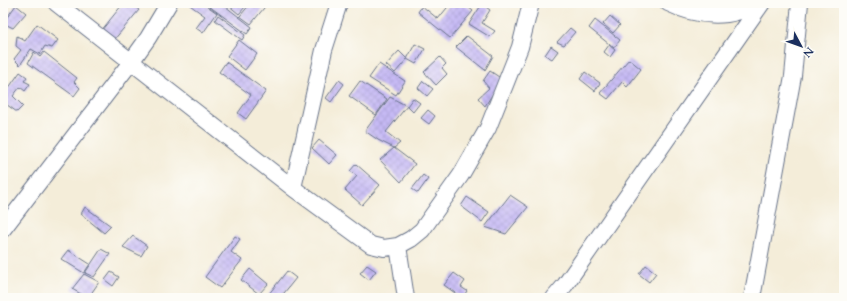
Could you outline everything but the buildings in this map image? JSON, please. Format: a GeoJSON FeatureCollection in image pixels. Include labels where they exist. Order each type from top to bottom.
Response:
{"type":"FeatureCollection","features":[{"type":"Feature","properties":{"kind":"street"},"geometry":{"type":"LineString","coordinates":[[56,3],[293,188],[371,245],[384,248],[398,246],[411,240],[422,230],[461,175],[488,128],[520,47],[531,3]]}},
{"type":"Feature","properties":{"kind":"street"},"geometry":{"type":"LineString","coordinates":[[3,229],[131,62],[148,38],[169,3]]}},
{"type":"Feature","properties":{"kind":"street"},"geometry":{"type":"LineString","coordinates":[[293,188],[324,50],[339,3]]}},
{"type":"Feature","properties":{"kind":"street"},"geometry":{"type":"LineString","coordinates":[[668,3],[682,10],[714,16],[739,11],[756,3]]}},
{"type":"Feature","properties":{"kind":"street"},"geometry":{"type":"LineString","coordinates":[[554,298],[565,285],[762,3]]}},
{"type":"Feature","properties":{"kind":"street"},"geometry":{"type":"LineString","coordinates":[[752,298],[793,76],[800,3]]}},
{"type":"Feature","properties":{"kind":"street"},"geometry":{"type":"LineString","coordinates":[[398,246],[407,294]]}}]}
